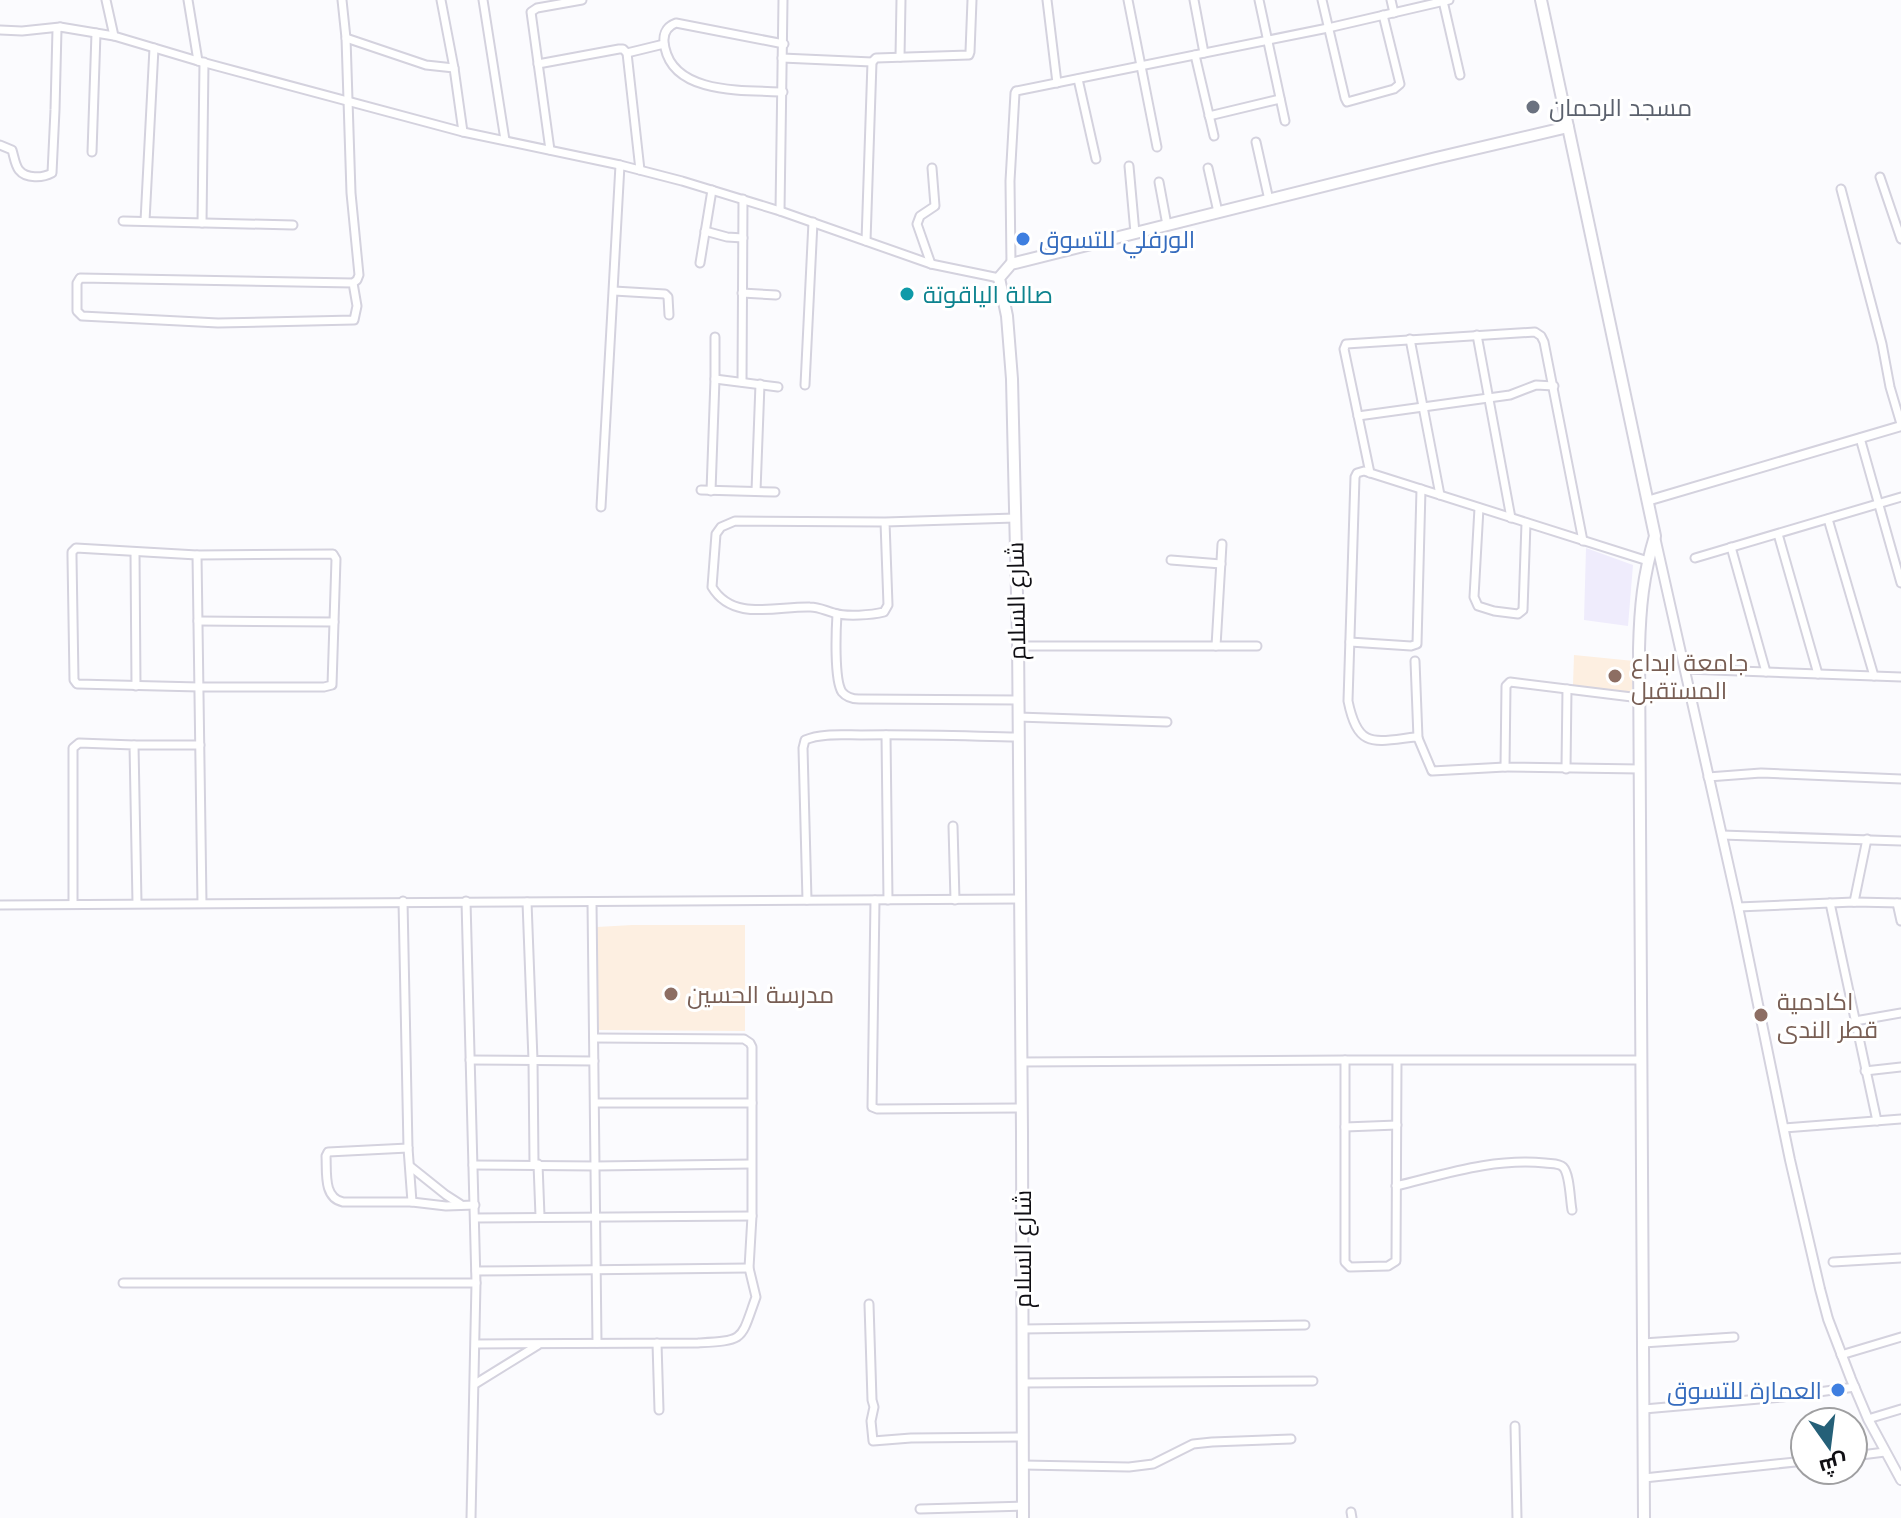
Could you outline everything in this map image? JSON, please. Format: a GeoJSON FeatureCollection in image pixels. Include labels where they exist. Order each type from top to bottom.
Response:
{"type":"FeatureCollection","features":[{"type":"Feature","properties":{"kind":"main road"},"geometry":{"type":"LineString","coordinates":[[1541,0],[1655,536],[1642,591],[1640,617],[1644,1518]]}},
{"type":"Feature","properties":{"kind":"main road"},"geometry":{"type":"LineString","coordinates":[[999,278],[1011,264],[1568,127]]}},
{"type":"Feature","properties":{"kind":"main road","name":"شارع السلام"},"geometry":{"type":"LineString","coordinates":[[999,278],[1011,359],[1018,646],[1023,1512]]}},
{"type":"Feature","properties":{"kind":"street"},"geometry":{"type":"LineString","coordinates":[[106,0],[114,36]]}},
{"type":"Feature","properties":{"kind":"street"},"geometry":{"type":"LineString","coordinates":[[188,0],[201,62],[202,223]]}},
{"type":"Feature","properties":{"kind":"street"},"geometry":{"type":"LineString","coordinates":[[342,0],[357,280],[353,283],[80,278],[77,283],[77,311],[82,316],[218,323],[348,321],[354,320],[356,314],[353,283]]}},
{"type":"Feature","properties":{"kind":"street"},"geometry":{"type":"LineString","coordinates":[[441,0],[463,132]]}},
{"type":"Feature","properties":{"kind":"street"},"geometry":{"type":"LineString","coordinates":[[483,0],[505,140]]}},
{"type":"Feature","properties":{"kind":"street"},"geometry":{"type":"LineString","coordinates":[[550,150],[531,12],[537,8],[582,0]]}},
{"type":"Feature","properties":{"kind":"street"},"geometry":{"type":"LineString","coordinates":[[780,211],[783,0]]}},
{"type":"Feature","properties":{"kind":"street"},"geometry":{"type":"LineString","coordinates":[[900,57],[901,0]]}},
{"type":"Feature","properties":{"kind":"street"},"geometry":{"type":"LineString","coordinates":[[782,58],[872,62],[876,58],[970,54],[972,0]]}},
{"type":"Feature","properties":{"kind":"street"},"geometry":{"type":"LineString","coordinates":[[1047,0],[1057,83]]}},
{"type":"Feature","properties":{"kind":"street"},"geometry":{"type":"LineString","coordinates":[[1128,0],[1157,147]]}},
{"type":"Feature","properties":{"kind":"street"},"geometry":{"type":"LineString","coordinates":[[1194,0],[1204,53]]}},
{"type":"Feature","properties":{"kind":"street"},"geometry":{"type":"LineString","coordinates":[[1259,0],[1285,121]]}},
{"type":"Feature","properties":{"kind":"street"},"geometry":{"type":"LineString","coordinates":[[1322,0],[1345,98],[1350,102],[1394,89],[1400,84],[1383,15]]}},
{"type":"Feature","properties":{"kind":"street"},"geometry":{"type":"LineString","coordinates":[[1391,0],[1394,13]]}},
{"type":"Feature","properties":{"kind":"street"},"geometry":{"type":"LineString","coordinates":[[1011,264],[1010,181],[1016,91],[1446,1],[1460,75]]}},
{"type":"Feature","properties":{"kind":"street"},"geometry":{"type":"LineString","coordinates":[[783,92],[720,87],[685,78],[670,63],[664,44],[666,30],[676,23],[784,44]]}},
{"type":"Feature","properties":{"kind":"street"},"geometry":{"type":"LineString","coordinates":[[0,145],[12,150],[23,174],[45,177],[52,173],[57,29],[60,27]]}},
{"type":"Feature","properties":{"kind":"street"},"geometry":{"type":"LineString","coordinates":[[0,30],[60,27],[114,36],[463,132],[640,170],[743,199],[931,264],[999,278]]}},
{"type":"Feature","properties":{"kind":"street"},"geometry":{"type":"LineString","coordinates":[[92,152],[96,33]]}},
{"type":"Feature","properties":{"kind":"street"},"geometry":{"type":"LineString","coordinates":[[346,38],[426,65],[454,68]]}},
{"type":"Feature","properties":{"kind":"street"},"geometry":{"type":"LineString","coordinates":[[627,53],[664,44]]}},
{"type":"Feature","properties":{"kind":"street"},"geometry":{"type":"LineString","coordinates":[[145,221],[154,48]]}},
{"type":"Feature","properties":{"kind":"street"},"geometry":{"type":"LineString","coordinates":[[538,64],[619,49],[627,53],[640,170]]}},
{"type":"Feature","properties":{"kind":"street"},"geometry":{"type":"LineString","coordinates":[[1195,55],[1214,136]]}},
{"type":"Feature","properties":{"kind":"street"},"geometry":{"type":"LineString","coordinates":[[866,241],[872,62]]}},
{"type":"Feature","properties":{"kind":"street"},"geometry":{"type":"LineString","coordinates":[[1078,79],[1096,159]]}},
{"type":"Feature","properties":{"kind":"street"},"geometry":{"type":"LineString","coordinates":[[1209,116],[1280,99]]}},
{"type":"Feature","properties":{"kind":"street"},"geometry":{"type":"LineString","coordinates":[[1256,142],[1269,200]]}},
{"type":"Feature","properties":{"kind":"street"},"geometry":{"type":"LineString","coordinates":[[601,507],[620,165]]}},
{"type":"Feature","properties":{"kind":"street"},"geometry":{"type":"LineString","coordinates":[[1129,166],[1135,233]]}},
{"type":"Feature","properties":{"kind":"street"},"geometry":{"type":"LineString","coordinates":[[931,264],[917,224],[920,216],[935,206],[932,168]]}},
{"type":"Feature","properties":{"kind":"street"},"geometry":{"type":"LineString","coordinates":[[1208,168],[1218,212]]}},
{"type":"Feature","properties":{"kind":"street"},"geometry":{"type":"LineString","coordinates":[[1880,177],[1901,239]]}},
{"type":"Feature","properties":{"kind":"street"},"geometry":{"type":"LineString","coordinates":[[1159,182],[1167,225]]}},
{"type":"Feature","properties":{"kind":"street"},"geometry":{"type":"LineString","coordinates":[[1647,501],[1901,425],[1841,189]]}},
{"type":"Feature","properties":{"kind":"street"},"geometry":{"type":"LineString","coordinates":[[700,263],[712,190]]}},
{"type":"Feature","properties":{"kind":"street"},"geometry":{"type":"LineString","coordinates":[[742,382],[743,199]]}},
{"type":"Feature","properties":{"kind":"street"},"geometry":{"type":"LineString","coordinates":[[123,221],[293,225]]}},
{"type":"Feature","properties":{"kind":"street"},"geometry":{"type":"LineString","coordinates":[[805,385],[813,222]]}},
{"type":"Feature","properties":{"kind":"street"},"geometry":{"type":"LineString","coordinates":[[705,231],[743,238]]}},
{"type":"Feature","properties":{"kind":"street"},"geometry":{"type":"LineString","coordinates":[[614,291],[665,294],[669,315]]}},
{"type":"Feature","properties":{"kind":"street"},"geometry":{"type":"LineString","coordinates":[[742,293],[776,295]]}},
{"type":"Feature","properties":{"kind":"street"},"geometry":{"type":"LineString","coordinates":[[1370,473],[1345,345],[1349,342],[1532,332],[1544,342],[1583,541]]}},
{"type":"Feature","properties":{"kind":"street"},"geometry":{"type":"LineString","coordinates":[[1477,335],[1511,518]]}},
{"type":"Feature","properties":{"kind":"street"},"geometry":{"type":"LineString","coordinates":[[711,491],[715,337]]}},
{"type":"Feature","properties":{"kind":"street"},"geometry":{"type":"LineString","coordinates":[[1410,339],[1440,495]]}},
{"type":"Feature","properties":{"kind":"street"},"geometry":{"type":"LineString","coordinates":[[715,379],[778,387]]}},
{"type":"Feature","properties":{"kind":"street"},"geometry":{"type":"LineString","coordinates":[[756,491],[760,384]]}},
{"type":"Feature","properties":{"kind":"street"},"geometry":{"type":"LineString","coordinates":[[1358,416],[1510,395],[1532,386],[1554,386]]}},
{"type":"Feature","properties":{"kind":"street"},"geometry":{"type":"LineString","coordinates":[[1860,438],[1901,583]]}},
{"type":"Feature","properties":{"kind":"street"},"geometry":{"type":"LineString","coordinates":[[1418,738],[1375,740],[1361,736],[1348,701],[1355,477],[1360,472],[1648,561]]}},
{"type":"Feature","properties":{"kind":"street"},"geometry":{"type":"LineString","coordinates":[[1350,642],[1417,644],[1421,489]]}},
{"type":"Feature","properties":{"kind":"street"},"geometry":{"type":"LineString","coordinates":[[701,490],[775,492]]}},
{"type":"Feature","properties":{"kind":"street"},"geometry":{"type":"LineString","coordinates":[[1695,558],[1901,497]]}},
{"type":"Feature","properties":{"kind":"street"},"geometry":{"type":"LineString","coordinates":[[1479,508],[1474,597],[1478,606],[1518,614],[1523,610],[1526,523]]}},
{"type":"Feature","properties":{"kind":"street"},"geometry":{"type":"LineString","coordinates":[[885,522],[887,609],[884,612],[837,614],[810,607],[753,611],[743,609],[715,593],[711,582],[716,534],[727,523],[746,520],[885,522],[1015,518]]}},
{"type":"Feature","properties":{"kind":"street"},"geometry":{"type":"LineString","coordinates":[[1828,519],[1874,676]]}},
{"type":"Feature","properties":{"kind":"street"},"geometry":{"type":"LineString","coordinates":[[1778,534],[1818,674]]}},
{"type":"Feature","properties":{"kind":"street"},"geometry":{"type":"LineString","coordinates":[[1655,536],[1820,1289],[1841,1355],[1863,1406]]}},
{"type":"Feature","properties":{"kind":"street"},"geometry":{"type":"LineString","coordinates":[[1216,646],[1222,544]]}},
{"type":"Feature","properties":{"kind":"street"},"geometry":{"type":"LineString","coordinates":[[1731,547],[1766,672]]}},
{"type":"Feature","properties":{"kind":"street"},"geometry":{"type":"LineString","coordinates":[[74,550],[135,552],[333,554],[336,559],[330,686],[199,687],[75,683],[74,550]]}},
{"type":"Feature","properties":{"kind":"street"},"geometry":{"type":"LineString","coordinates":[[135,552],[136,686]]}},
{"type":"Feature","properties":{"kind":"street"},"geometry":{"type":"LineString","coordinates":[[197,555],[202,903]]}},
{"type":"Feature","properties":{"kind":"street"},"geometry":{"type":"LineString","coordinates":[[1171,560],[1221,564]]}},
{"type":"Feature","properties":{"kind":"street"},"geometry":{"type":"LineString","coordinates":[[837,614],[838,681],[842,692],[853,699],[1018,700]]}},
{"type":"Feature","properties":{"kind":"street"},"geometry":{"type":"LineString","coordinates":[[198,621],[334,622]]}},
{"type":"Feature","properties":{"kind":"street"},"geometry":{"type":"LineString","coordinates":[[1018,646],[1257,646]]}},
{"type":"Feature","properties":{"kind":"street"},"geometry":{"type":"LineString","coordinates":[[1415,661],[1418,738],[1432,771],[1505,767],[1640,769]]}},
{"type":"Feature","properties":{"kind":"street"},"geometry":{"type":"LineString","coordinates":[[1685,669],[1901,677]]}},
{"type":"Feature","properties":{"kind":"street"},"geometry":{"type":"LineString","coordinates":[[1505,767],[1507,683],[1515,681],[1640,698]]}},
{"type":"Feature","properties":{"kind":"street"},"geometry":{"type":"LineString","coordinates":[[1566,769],[1567,689]]}},
{"type":"Feature","properties":{"kind":"street"},"geometry":{"type":"LineString","coordinates":[[1018,717],[1167,722]]}},
{"type":"Feature","properties":{"kind":"street"},"geometry":{"type":"LineString","coordinates":[[886,735],[888,900]]}},
{"type":"Feature","properties":{"kind":"street"},"geometry":{"type":"LineString","coordinates":[[807,900],[805,740],[829,736],[886,735],[1018,737]]}},
{"type":"Feature","properties":{"kind":"street"},"geometry":{"type":"LineString","coordinates":[[73,903],[74,745],[200,745]]}},
{"type":"Feature","properties":{"kind":"street"},"geometry":{"type":"LineString","coordinates":[[134,745],[137,903]]}},
{"type":"Feature","properties":{"kind":"street"},"geometry":{"type":"LineString","coordinates":[[1708,777],[1761,773],[1901,779]]}},
{"type":"Feature","properties":{"kind":"street"},"geometry":{"type":"LineString","coordinates":[[953,826],[955,900]]}},
{"type":"Feature","properties":{"kind":"street"},"geometry":{"type":"LineString","coordinates":[[1722,835],[1901,841]]}},
{"type":"Feature","properties":{"kind":"street"},"geometry":{"type":"LineString","coordinates":[[1854,902],[1867,839]]}},
{"type":"Feature","properties":{"kind":"street"},"geometry":{"type":"LineString","coordinates":[[0,905],[1019,899]]}},
{"type":"Feature","properties":{"kind":"street"},"geometry":{"type":"LineString","coordinates":[[875,900],[872,1107],[1022,1108]]}},
{"type":"Feature","properties":{"kind":"street"},"geometry":{"type":"LineString","coordinates":[[403,901],[412,1202]]}},
{"type":"Feature","properties":{"kind":"street"},"geometry":{"type":"LineString","coordinates":[[466,901],[476,1271],[471,1518]]}},
{"type":"Feature","properties":{"kind":"street"},"geometry":{"type":"LineString","coordinates":[[527,902],[540,1216]]}},
{"type":"Feature","properties":{"kind":"street"},"geometry":{"type":"LineString","coordinates":[[592,902],[597,1343]]}},
{"type":"Feature","properties":{"kind":"street"},"geometry":{"type":"LineString","coordinates":[[1830,903],[1877,1121]]}},
{"type":"Feature","properties":{"kind":"street"},"geometry":{"type":"LineString","coordinates":[[1738,907],[1899,903],[1901,921]]}},
{"type":"Feature","properties":{"kind":"street"},"geometry":{"type":"LineString","coordinates":[[1855,1021],[1901,1013]]}},
{"type":"Feature","properties":{"kind":"street"},"geometry":{"type":"LineString","coordinates":[[476,1344],[713,1342],[728,1341],[743,1333],[756,1297],[749,1268],[752,1047],[747,1040],[594,1038]]}},
{"type":"Feature","properties":{"kind":"street"},"geometry":{"type":"LineString","coordinates":[[470,1060],[594,1061]]}},
{"type":"Feature","properties":{"kind":"street"},"geometry":{"type":"LineString","coordinates":[[1345,1060],[1345,1262],[1347,1266],[1388,1266],[1396,1261],[1397,1060]]}},
{"type":"Feature","properties":{"kind":"street"},"geometry":{"type":"LineString","coordinates":[[1021,1062],[1641,1060]]}},
{"type":"Feature","properties":{"kind":"street"},"geometry":{"type":"LineString","coordinates":[[1865,1071],[1901,1067]]}},
{"type":"Feature","properties":{"kind":"street"},"geometry":{"type":"LineString","coordinates":[[595,1103],[752,1103]]}},
{"type":"Feature","properties":{"kind":"street"},"geometry":{"type":"LineString","coordinates":[[1784,1128],[1901,1119]]}},
{"type":"Feature","properties":{"kind":"street"},"geometry":{"type":"LineString","coordinates":[[1345,1127],[1397,1125]]}},
{"type":"Feature","properties":{"kind":"street"},"geometry":{"type":"LineString","coordinates":[[408,1148],[331,1151],[326,1156],[329,1193],[337,1201],[475,1205]]}},
{"type":"Feature","properties":{"kind":"street"},"geometry":{"type":"LineString","coordinates":[[1396,1186],[1501,1162],[1559,1164],[1566,1171],[1572,1210]]}},
{"type":"Feature","properties":{"kind":"street"},"geometry":{"type":"LineString","coordinates":[[473,1165],[751,1164]]}},
{"type":"Feature","properties":{"kind":"street"},"geometry":{"type":"LineString","coordinates":[[410,1166],[460,1204]]}},
{"type":"Feature","properties":{"kind":"street"},"geometry":{"type":"LineString","coordinates":[[475,1218],[752,1216]]}},
{"type":"Feature","properties":{"kind":"street"},"geometry":{"type":"LineString","coordinates":[[1833,1262],[1901,1258]]}},
{"type":"Feature","properties":{"kind":"street"},"geometry":{"type":"LineString","coordinates":[[476,1271],[749,1268]]}},
{"type":"Feature","properties":{"kind":"street"},"geometry":{"type":"LineString","coordinates":[[123,1283],[476,1283]]}},
{"type":"Feature","properties":{"kind":"street"},"geometry":{"type":"LineString","coordinates":[[869,1304],[873,1441],[1023,1437]]}},
{"type":"Feature","properties":{"kind":"street"},"geometry":{"type":"LineString","coordinates":[[1022,1329],[1305,1325]]}},
{"type":"Feature","properties":{"kind":"street"},"geometry":{"type":"LineString","coordinates":[[1643,1343],[1734,1337]]}},
{"type":"Feature","properties":{"kind":"street"},"geometry":{"type":"LineString","coordinates":[[1841,1355],[1901,1337]]}},
{"type":"Feature","properties":{"kind":"street"},"geometry":{"type":"LineString","coordinates":[[657,1343],[659,1410]]}},
{"type":"Feature","properties":{"kind":"street"},"geometry":{"type":"LineString","coordinates":[[475,1384],[539,1344]]}},
{"type":"Feature","properties":{"kind":"street"},"geometry":{"type":"LineString","coordinates":[[1022,1383],[1313,1381]]}},
{"type":"Feature","properties":{"kind":"street"},"geometry":{"type":"LineString","coordinates":[[1644,1409],[1855,1387]]}},
{"type":"Feature","properties":{"kind":"street"},"geometry":{"type":"LineString","coordinates":[[1869,1419],[1901,1409]]}},
{"type":"Feature","properties":{"kind":"street"},"geometry":{"type":"LineString","coordinates":[[1869,1421],[1901,1480]]}},
{"type":"Feature","properties":{"kind":"street"},"geometry":{"type":"LineString","coordinates":[[1515,1426],[1517,1518]]}},
{"type":"Feature","properties":{"kind":"street"},"geometry":{"type":"LineString","coordinates":[[1023,1465],[1129,1467],[1153,1464],[1193,1444],[1291,1439]]}},
{"type":"Feature","properties":{"kind":"street"},"geometry":{"type":"LineString","coordinates":[[1869,1454],[1885,1452]]}},
{"type":"Feature","properties":{"kind":"street"},"geometry":{"type":"LineString","coordinates":[[1644,1478],[1789,1463]]}},
{"type":"Feature","properties":{"kind":"street"},"geometry":{"type":"LineString","coordinates":[[920,1509],[1023,1512]]}},
{"type":"Feature","properties":{"kind":"shaded area"},"geometry":{"type":"Polygon","coordinates":[[[1586,548],[1633,565],[1628,626],[1584,620],[1586,548]]]}},
{"type":"Feature","properties":{"kind":"shaded area"},"geometry":{"type":"Polygon","coordinates":[[[1574,655],[1634,661],[1632,692],[1573,685],[1574,655]]]}},
{"type":"Feature","properties":{"kind":"shaded area","name":"مدرسة الحسين"},"geometry":{"type":"Polygon","coordinates":[[[745,925],[745,1031],[598,1030],[597,927],[745,925]]]}},
{"type":"Feature","properties":{"kind":"place","name":"مسجد الرحمان"},"geometry":{"type":"Point","coordinates":[1533,107]}},
{"type":"Feature","properties":{"kind":"place","name":"الورفلي للتسوق"},"geometry":{"type":"Point","coordinates":[1023,239]}},
{"type":"Feature","properties":{"kind":"place","name":"صالة الياقوتة"},"geometry":{"type":"Point","coordinates":[907,294]}},
{"type":"Feature","properties":{"kind":"place","name":"جامعة ابداع المستقبل"},"geometry":{"type":"Point","coordinates":[1615,676]}},
{"type":"Feature","properties":{"kind":"place","name":"مدرسة الحسين"},"geometry":{"type":"Point","coordinates":[671,994]}},
{"type":"Feature","properties":{"kind":"place","name":"اكادمية قطر الندى"},"geometry":{"type":"Point","coordinates":[1761,1015]}},
{"type":"Feature","properties":{"kind":"place","name":"العمارة للتسوق"},"geometry":{"type":"Point","coordinates":[1838,1390]}}]}
